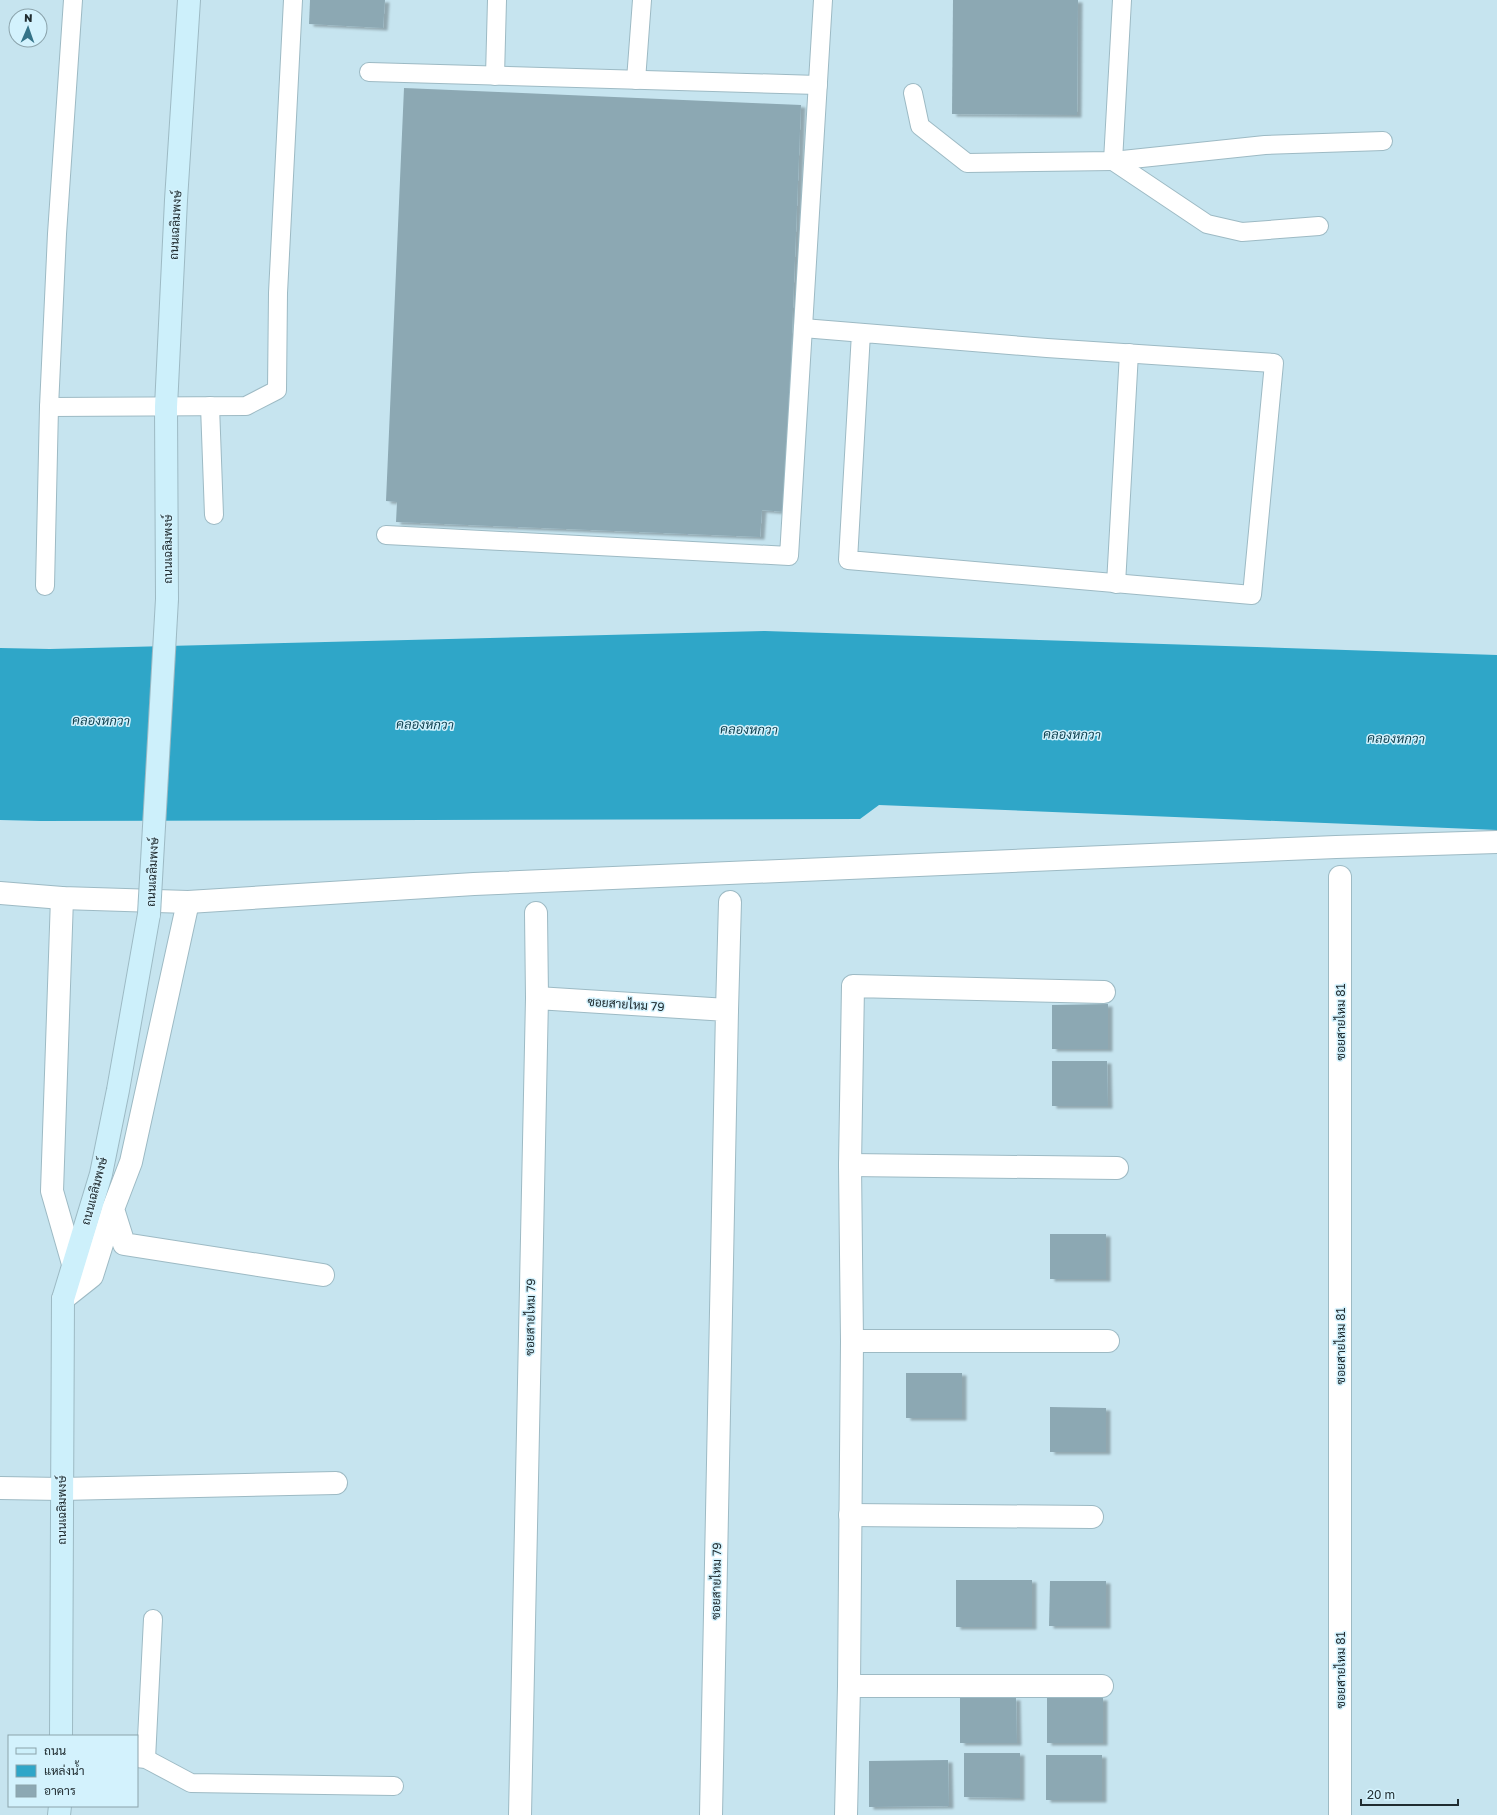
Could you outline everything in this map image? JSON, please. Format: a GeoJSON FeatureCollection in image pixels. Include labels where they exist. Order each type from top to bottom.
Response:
{"type":"FeatureCollection","features":[{"type":"Feature","properties":{"kind":"main road","name":"ถนนเฉลิมพงษ์"},"geometry":{"type":"LineString","coordinates":[[61,1735],[63,1300],[101,1174],[118,1090],[149,914],[167,599],[166,407],[176,200],[189,0]]}},
{"type":"Feature","properties":{"kind":"street"},"geometry":{"type":"LineString","coordinates":[[0,893],[62,898],[188,902],[474,884],[1336,847],[1497,842]]}},
{"type":"Feature","properties":{"kind":"street","name":"ซอยสายไหม 81"},"geometry":{"type":"LineString","coordinates":[[1340,878],[1340,1815]]}},
{"type":"Feature","properties":{"kind":"street"},"geometry":{"type":"LineString","coordinates":[[62,898],[52,1191],[73,1264]]}},
{"type":"Feature","properties":{"kind":"street"},"geometry":{"type":"LineString","coordinates":[[63,1300],[92,1276],[131,1162],[188,902]]}},
{"type":"Feature","properties":{"kind":"street"},"geometry":{"type":"LineString","coordinates":[[727,1010],[730,902]]}},
{"type":"Feature","properties":{"kind":"street"},"geometry":{"type":"LineString","coordinates":[[536,913],[537,998]]}},
{"type":"Feature","properties":{"kind":"street"},"geometry":{"type":"LineString","coordinates":[[846,1815],[849,1686],[852,1341],[850,1165],[853,986],[1104,992]]}},
{"type":"Feature","properties":{"kind":"street","name":"ซอยสายไหม 79"},"geometry":{"type":"LineString","coordinates":[[520,1815],[537,998],[727,1010],[711,1815]]}},
{"type":"Feature","properties":{"kind":"street"},"geometry":{"type":"LineString","coordinates":[[850,1165],[1117,1168]]}},
{"type":"Feature","properties":{"kind":"street"},"geometry":{"type":"LineString","coordinates":[[114,1209],[124,1244],[323,1275]]}},
{"type":"Feature","properties":{"kind":"street"},"geometry":{"type":"LineString","coordinates":[[852,1341],[1108,1341]]}},
{"type":"Feature","properties":{"kind":"street"},"geometry":{"type":"LineString","coordinates":[[0,1488],[61,1489],[336,1483]]}},
{"type":"Feature","properties":{"kind":"street"},"geometry":{"type":"LineString","coordinates":[[850,1515],[1092,1517]]}},
{"type":"Feature","properties":{"kind":"street"},"geometry":{"type":"LineString","coordinates":[[849,1686],[1102,1686]]}},
{"type":"Feature","properties":{"kind":"lane"},"geometry":{"type":"LineString","coordinates":[[45,586],[49,407],[57,234],[73,0]]}},
{"type":"Feature","properties":{"kind":"lane"},"geometry":{"type":"LineString","coordinates":[[49,407],[246,406],[276,390],[278,293],[293,0]]}},
{"type":"Feature","properties":{"kind":"lane"},"geometry":{"type":"LineString","coordinates":[[495,76],[497,0]]}},
{"type":"Feature","properties":{"kind":"lane"},"geometry":{"type":"LineString","coordinates":[[636,80],[642,0]]}},
{"type":"Feature","properties":{"kind":"lane"},"geometry":{"type":"LineString","coordinates":[[386,535],[789,556],[823,0]]}},
{"type":"Feature","properties":{"kind":"lane"},"geometry":{"type":"LineString","coordinates":[[1113,161],[1122,0]]}},
{"type":"Feature","properties":{"kind":"lane"},"geometry":{"type":"LineString","coordinates":[[369,72],[818,85]]}},
{"type":"Feature","properties":{"kind":"lane"},"geometry":{"type":"LineString","coordinates":[[913,93],[920,126],[967,163],[1113,161],[1265,145],[1383,141]]}},
{"type":"Feature","properties":{"kind":"lane"},"geometry":{"type":"LineString","coordinates":[[1113,161],[1207,224],[1242,232],[1319,226]]}},
{"type":"Feature","properties":{"kind":"lane"},"geometry":{"type":"LineString","coordinates":[[803,328],[1274,363],[1252,595],[848,560],[861,333]]}},
{"type":"Feature","properties":{"kind":"lane"},"geometry":{"type":"LineString","coordinates":[[1116,584],[1129,353]]}},
{"type":"Feature","properties":{"kind":"lane"},"geometry":{"type":"LineString","coordinates":[[210,406],[214,515]]}},
{"type":"Feature","properties":{"kind":"lane"},"geometry":{"type":"LineString","coordinates":[[153,1619],[141,1759],[191,1783],[394,1786]]}},
{"type":"Feature","properties":{"kind":"water","name":"คลองหกวา"},"geometry":{"type":"Polygon","coordinates":[[[765,631],[1497,655],[1497,830],[879,805],[860,819],[0,820],[0,648],[50,649],[765,631]]]}},
{"type":"Feature","properties":{"kind":"building"},"geometry":{"type":"Polygon","coordinates":[[[310,0],[385,0],[383,28],[309,24],[310,0]]]}},
{"type":"Feature","properties":{"kind":"building"},"geometry":{"type":"Polygon","coordinates":[[[953,0],[1078,0],[1077,115],[952,114],[953,0]]]}},
{"type":"Feature","properties":{"kind":"building"},"geometry":{"type":"Polygon","coordinates":[[[404,88],[801,105],[785,512],[762,510],[760,537],[396,522],[397,502],[386,501],[404,88]]]}},
{"type":"Feature","properties":{"kind":"building"},"geometry":{"type":"Polygon","coordinates":[[[1108,1004],[1108,1049],[1052,1049],[1052,1005],[1108,1004]]]}},
{"type":"Feature","properties":{"kind":"building"},"geometry":{"type":"Polygon","coordinates":[[[1052,1061],[1107,1061],[1108,1106],[1052,1106],[1052,1061]]]}},
{"type":"Feature","properties":{"kind":"building"},"geometry":{"type":"Polygon","coordinates":[[[1050,1234],[1106,1234],[1106,1279],[1050,1279],[1050,1234]]]}},
{"type":"Feature","properties":{"kind":"building"},"geometry":{"type":"Polygon","coordinates":[[[906,1373],[962,1373],[962,1418],[906,1418],[906,1373]]]}},
{"type":"Feature","properties":{"kind":"building"},"geometry":{"type":"Polygon","coordinates":[[[1050,1407],[1106,1408],[1106,1452],[1050,1452],[1050,1407]]]}},
{"type":"Feature","properties":{"kind":"building"},"geometry":{"type":"Polygon","coordinates":[[[956,1580],[1032,1580],[1032,1627],[956,1627],[956,1580]]]}},
{"type":"Feature","properties":{"kind":"building"},"geometry":{"type":"Polygon","coordinates":[[[1050,1581],[1106,1581],[1106,1626],[1049,1626],[1050,1581]]]}},
{"type":"Feature","properties":{"kind":"building"},"geometry":{"type":"Polygon","coordinates":[[[960,1698],[1016,1698],[1017,1743],[960,1743],[960,1698]]]}},
{"type":"Feature","properties":{"kind":"building"},"geometry":{"type":"Polygon","coordinates":[[[1047,1698],[1103,1698],[1103,1743],[1047,1743],[1047,1698]]]}},
{"type":"Feature","properties":{"kind":"building"},"geometry":{"type":"Polygon","coordinates":[[[964,1753],[1020,1753],[1020,1798],[964,1797],[964,1753]]]}},
{"type":"Feature","properties":{"kind":"building"},"geometry":{"type":"Polygon","coordinates":[[[1046,1755],[1102,1755],[1102,1800],[1046,1800],[1046,1755]]]}},
{"type":"Feature","properties":{"kind":"building"},"geometry":{"type":"Polygon","coordinates":[[[948,1760],[949,1806],[869,1807],[869,1761],[948,1760]]]}}]}
